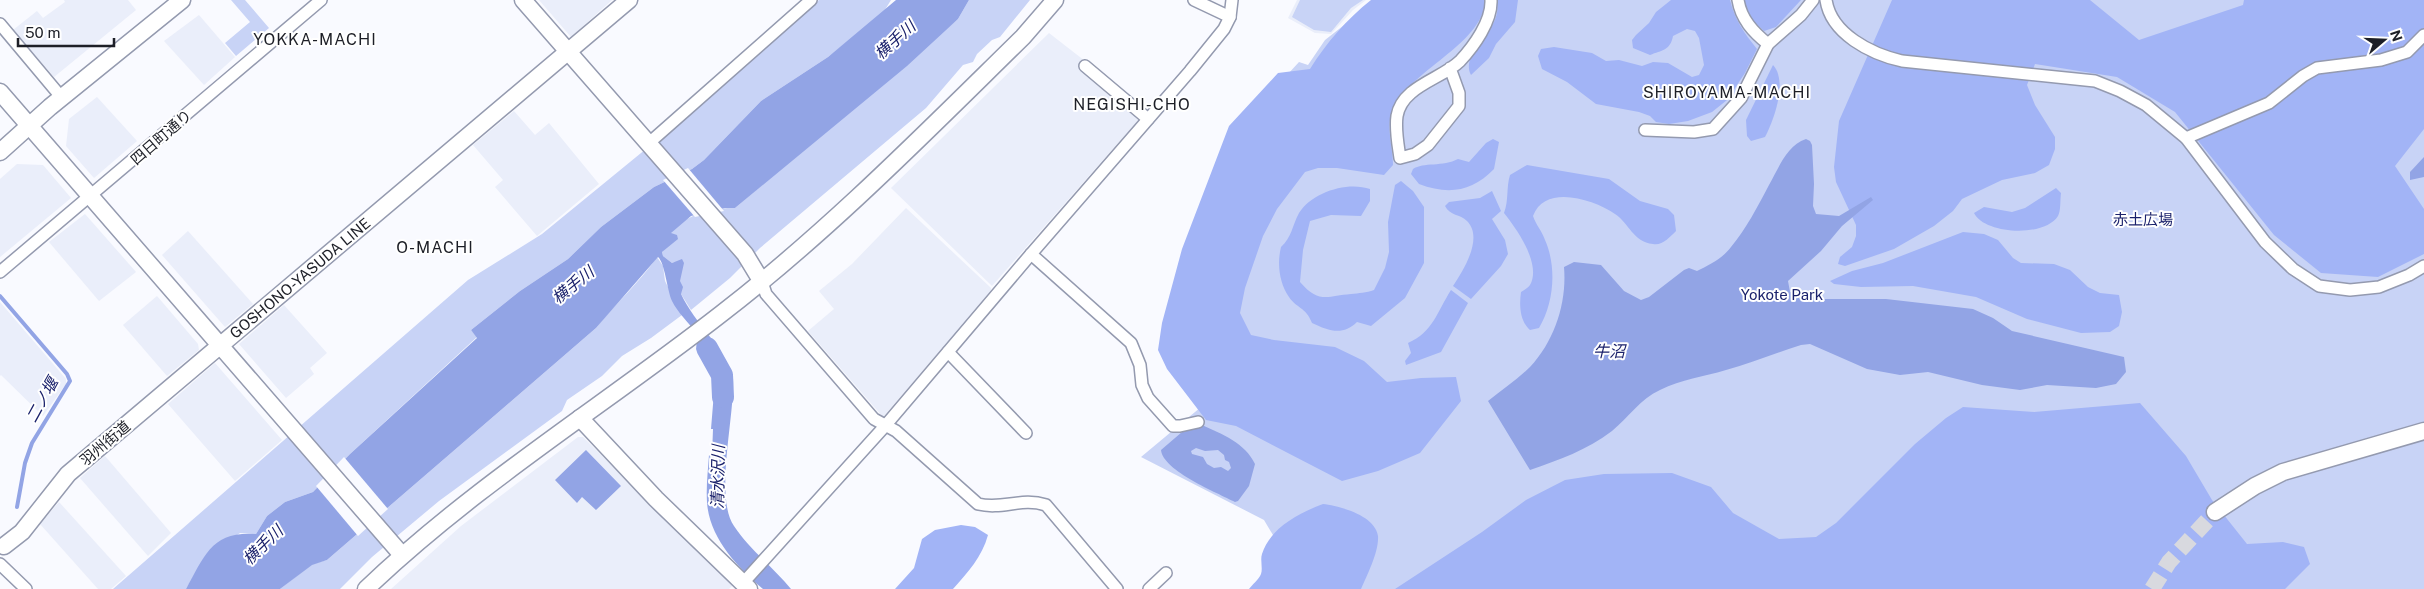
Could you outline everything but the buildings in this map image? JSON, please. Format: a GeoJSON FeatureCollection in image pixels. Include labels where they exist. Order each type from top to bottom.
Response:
{"type":"FeatureCollection","features":[{"type":"Feature","properties":{"kind":"street"},"geometry":{"type":"LineString","coordinates":[[0,152],[62,98],[182,0]]}},
{"type":"Feature","properties":{"kind":"street","name":"四日町通り"},"geometry":{"type":"LineString","coordinates":[[0,272],[321,0]]}},
{"type":"Feature","properties":{"kind":"street"},"geometry":{"type":"LineString","coordinates":[[523,0],[745,254],[762,282],[766,294],[874,419],[896,431],[978,504],[990,507],[1032,500],[1046,505],[1117,589]]}},
{"type":"Feature","properties":{"kind":"street","name":"GOSHONO-YASUDA LINE"},"geometry":{"type":"LineString","coordinates":[[402,555],[221,346],[629,0]]}},
{"type":"Feature","properties":{"kind":"street"},"geometry":{"type":"LineString","coordinates":[[649,143],[811,0]]}},
{"type":"Feature","properties":{"kind":"street"},"geometry":{"type":"LineString","coordinates":[[366,589],[402,555],[462,505],[762,282],[810,242],[1034,26],[1055,0]]}},
{"type":"Feature","properties":{"kind":"street"},"geometry":{"type":"LineString","coordinates":[[1194,0],[1230,17]]}},
{"type":"Feature","properties":{"kind":"street"},"geometry":{"type":"LineString","coordinates":[[580,418],[656,499],[747,583],[885,426],[1224,29],[1230,17],[1232,0]]}},
{"type":"Feature","properties":{"kind":"street"},"geometry":{"type":"LineString","coordinates":[[1450,68],[1458,93],[1459,106],[1428,145],[1415,154],[1400,158],[1397,139],[1397,114],[1406,98],[1459,61],[1483,29],[1489,14],[1491,0]]}},
{"type":"Feature","properties":{"kind":"street"},"geometry":{"type":"LineString","coordinates":[[1738,0],[1739,8],[1752,31],[1768,44]]}},
{"type":"Feature","properties":{"kind":"street"},"geometry":{"type":"LineString","coordinates":[[1645,130],[1694,132],[1713,129],[1741,98],[1768,44],[1801,15],[1813,0]]}},
{"type":"Feature","properties":{"kind":"street"},"geometry":{"type":"LineString","coordinates":[[1826,0],[1835,24],[1853,40],[1888,58],[1902,61],[2095,80],[2146,105],[2186,138],[2265,242],[2293,269],[2319,286],[2350,290],[2379,287],[2409,276],[2424,266]]}},
{"type":"Feature","properties":{"kind":"street"},"geometry":{"type":"LineString","coordinates":[[0,24],[62,98]]}},
{"type":"Feature","properties":{"kind":"street"},"geometry":{"type":"LineString","coordinates":[[2186,138],[2269,103],[2303,76],[2318,68],[2380,60],[2407,52],[2424,35]]}},
{"type":"Feature","properties":{"kind":"street"},"geometry":{"type":"LineString","coordinates":[[1085,66],[1148,119]]}},
{"type":"Feature","properties":{"kind":"street"},"geometry":{"type":"LineString","coordinates":[[0,92],[221,346]]}},
{"type":"Feature","properties":{"kind":"street"},"geometry":{"type":"LineString","coordinates":[[1031,254],[1131,343],[1140,365],[1142,385],[1148,398],[1173,426],[1198,422]]}},
{"type":"Feature","properties":{"kind":"street","name":"羽州街道"},"geometry":{"type":"LineString","coordinates":[[1,546],[22,532],[68,474],[221,346]]}},
{"type":"Feature","properties":{"kind":"street"},"geometry":{"type":"LineString","coordinates":[[948,352],[1026,433]]}},
{"type":"Feature","properties":{"kind":"street"},"geometry":{"type":"LineString","coordinates":[[2215,512],[2255,486],[2283,472],[2424,431]]}},
{"type":"Feature","properties":{"kind":"street"},"geometry":{"type":"LineString","coordinates":[[0,564],[26,589]]}},
{"type":"Feature","properties":{"kind":"street"},"geometry":{"type":"LineString","coordinates":[[1149,589],[1166,573]]}},
{"type":"Feature","properties":{"kind":"shaded area"},"geometry":{"type":"Polygon","coordinates":[[[64,0],[128,0],[136,10],[54,77],[13,30],[37,11],[43,18],[65,2],[64,0]]]}},
{"type":"Feature","properties":{"kind":"shaded area"},"geometry":{"type":"Polygon","coordinates":[[[539,0],[612,0],[571,37],[539,0]]]}},
{"type":"Feature","properties":{"kind":"shaded area"},"geometry":{"type":"Polygon","coordinates":[[[1297,0],[1366,0],[1353,10],[1331,34],[1315,33],[1288,18],[1297,0]]]}},
{"type":"Feature","properties":{"kind":"shaded area"},"geometry":{"type":"Polygon","coordinates":[[[1371,0],[1486,0],[1481,17],[1472,31],[1459,45],[1413,83],[1401,97],[1392,112],[1390,131],[1393,165],[1384,175],[1337,168],[1318,168],[1305,172],[1277,209],[1263,236],[1245,288],[1240,313],[1251,335],[1274,340],[1335,347],[1364,361],[1387,382],[1421,378],[1456,377],[1461,401],[1420,453],[1378,471],[1342,481],[1236,426],[1206,420],[1167,369],[1158,350],[1162,323],[1182,249],[1229,126],[1278,73],[1310,69],[1337,32],[1371,0]]]}},
{"type":"Feature","properties":{"kind":"shaded area"},"geometry":{"type":"Polygon","coordinates":[[[1496,0],[1518,0],[1515,22],[1496,44],[1489,58],[1471,75],[1469,66],[1471,57],[1495,21],[1497,11],[1496,0]]]}},
{"type":"Feature","properties":{"kind":"shaded area"},"geometry":{"type":"Polygon","coordinates":[[[1671,0],[1730,0],[1740,26],[1757,49],[1745,73],[1727,100],[1712,112],[1688,121],[1669,124],[1656,122],[1650,116],[1639,112],[1596,104],[1567,82],[1542,69],[1538,56],[1541,49],[1554,47],[1592,53],[1606,61],[1619,60],[1642,66],[1653,62],[1668,63],[1692,77],[1699,75],[1704,65],[1699,38],[1695,31],[1687,29],[1673,36],[1668,47],[1650,55],[1633,48],[1632,40],[1649,23],[1656,12],[1671,0]]]}},
{"type":"Feature","properties":{"kind":"shaded area"},"geometry":{"type":"Polygon","coordinates":[[[1743,0],[1801,0],[1776,27],[1764,31],[1753,21],[1743,0]]]}},
{"type":"Feature","properties":{"kind":"shaded area"},"geometry":{"type":"Polygon","coordinates":[[[1892,0],[2090,0],[2139,40],[2243,5],[2244,0],[2424,0],[2424,129],[2395,166],[2424,209],[2424,254],[2378,277],[2321,273],[2274,235],[2175,112],[2117,77],[2035,64],[2027,85],[2035,105],[2055,137],[2055,149],[2049,165],[2035,173],[2002,180],[1962,199],[1953,211],[1934,226],[1894,249],[1845,266],[1838,264],[1840,257],[1852,247],[1856,236],[1856,225],[1836,182],[1834,167],[1839,121],[1892,0]]]}},
{"type":"Feature","properties":{"kind":"shaded area"},"geometry":{"type":"Polygon","coordinates":[[[199,15],[235,57],[204,85],[164,41],[199,15]]]}},
{"type":"Feature","properties":{"kind":"shaded area"},"geometry":{"type":"Polygon","coordinates":[[[1049,33],[1085,61],[1141,117],[992,286],[891,188],[1049,33]]]}},
{"type":"Feature","properties":{"kind":"shaded area"},"geometry":{"type":"Polygon","coordinates":[[[1773,65],[1779,81],[1778,101],[1765,137],[1751,141],[1747,136],[1746,120],[1773,65]]]}},
{"type":"Feature","properties":{"kind":"shaded area"},"geometry":{"type":"Polygon","coordinates":[[[97,97],[137,141],[94,178],[66,146],[69,119],[97,97]]]}},
{"type":"Feature","properties":{"kind":"shaded area"},"geometry":{"type":"Polygon","coordinates":[[[514,111],[535,135],[549,123],[599,184],[537,236],[495,187],[503,180],[473,145],[514,111]]]}},
{"type":"Feature","properties":{"kind":"shaded area"},"geometry":{"type":"Polygon","coordinates":[[[1493,139],[1499,142],[1494,169],[1486,177],[1468,187],[1440,190],[1419,184],[1411,174],[1413,169],[1417,167],[1446,163],[1458,159],[1469,162],[1486,143],[1493,139]]]}},
{"type":"Feature","properties":{"kind":"shaded area"},"geometry":{"type":"Polygon","coordinates":[[[17,164],[43,165],[71,198],[0,257],[0,179],[17,164]]]}},
{"type":"Feature","properties":{"kind":"shaded area"},"geometry":{"type":"Polygon","coordinates":[[[1527,165],[1609,179],[1640,201],[1668,209],[1674,215],[1676,231],[1660,244],[1646,243],[1636,236],[1615,214],[1595,203],[1570,197],[1558,197],[1548,200],[1539,206],[1533,216],[1549,251],[1552,285],[1551,296],[1544,318],[1539,328],[1530,330],[1522,318],[1520,303],[1521,292],[1530,285],[1533,267],[1521,237],[1504,213],[1510,175],[1527,165]]]}},
{"type":"Feature","properties":{"kind":"shaded area"},"geometry":{"type":"Polygon","coordinates":[[[1401,181],[1413,191],[1424,207],[1424,263],[1405,298],[1371,326],[1357,322],[1346,329],[1336,331],[1312,323],[1307,314],[1289,297],[1283,286],[1280,273],[1281,247],[1290,235],[1299,213],[1312,199],[1331,190],[1351,186],[1370,189],[1370,201],[1361,216],[1331,215],[1310,221],[1303,250],[1300,282],[1313,293],[1324,297],[1371,291],[1374,290],[1385,268],[1389,252],[1388,222],[1395,185],[1401,181]]]}},
{"type":"Feature","properties":{"kind":"shaded area"},"geometry":{"type":"Polygon","coordinates":[[[2056,188],[2061,193],[2059,214],[2051,223],[2040,228],[2015,231],[2001,229],[1980,220],[1974,213],[1984,207],[2012,212],[2025,208],[2056,188]]]}},
{"type":"Feature","properties":{"kind":"shaded area"},"geometry":{"type":"Polygon","coordinates":[[[1492,191],[1501,211],[1492,219],[1505,240],[1508,254],[1501,266],[1471,299],[1453,286],[1462,272],[1473,245],[1472,228],[1467,221],[1450,212],[1445,206],[1449,202],[1480,198],[1492,191]]]}},
{"type":"Feature","properties":{"kind":"shaded area"},"geometry":{"type":"Polygon","coordinates":[[[906,208],[991,288],[991,292],[883,417],[808,331],[834,309],[819,291],[852,264],[906,208]]]}},
{"type":"Feature","properties":{"kind":"shaded area"},"geometry":{"type":"Polygon","coordinates":[[[85,214],[136,272],[99,301],[49,242],[85,214]]]}},
{"type":"Feature","properties":{"kind":"shaded area"},"geometry":{"type":"Polygon","coordinates":[[[188,231],[253,304],[225,327],[162,255],[188,231]]]}},
{"type":"Feature","properties":{"kind":"shaded area"},"geometry":{"type":"Polygon","coordinates":[[[1963,232],[1984,234],[1998,240],[2013,258],[2021,263],[2054,264],[2070,270],[2088,287],[2100,293],[2119,295],[2122,312],[2119,326],[2110,332],[2081,333],[2027,319],[1976,297],[1913,286],[1861,287],[1834,284],[1830,281],[1852,271],[1883,263],[1963,232]]]}},
{"type":"Feature","properties":{"kind":"shaded area"},"geometry":{"type":"Polygon","coordinates":[[[1451,290],[1468,303],[1441,352],[1406,365],[1405,361],[1411,353],[1408,343],[1423,333],[1434,321],[1451,290]]]}},
{"type":"Feature","properties":{"kind":"shaded area"},"geometry":{"type":"Polygon","coordinates":[[[157,296],[198,344],[199,350],[167,376],[123,325],[157,296]]]}},
{"type":"Feature","properties":{"kind":"shaded area"},"geometry":{"type":"Polygon","coordinates":[[[0,302],[66,379],[66,384],[43,416],[0,376],[0,302]]]}},
{"type":"Feature","properties":{"kind":"shaded area"},"geometry":{"type":"Polygon","coordinates":[[[284,305],[327,353],[310,368],[314,374],[286,398],[239,344],[284,305]]]}},
{"type":"Feature","properties":{"kind":"shaded area"},"geometry":{"type":"Polygon","coordinates":[[[215,363],[282,440],[235,481],[168,404],[215,363]]]}},
{"type":"Feature","properties":{"kind":"shaded area"},"geometry":{"type":"Polygon","coordinates":[[[2140,403],[2186,456],[2212,500],[2247,544],[2283,542],[2304,547],[2310,564],[2285,589],[1395,589],[1482,532],[1526,500],[1565,480],[1604,474],[1672,473],[1711,487],[1733,513],[1779,539],[1816,537],[1836,523],[1915,444],[1946,418],[1963,407],[2034,412],[2140,403]]]}},
{"type":"Feature","properties":{"kind":"shaded area"},"geometry":{"type":"Polygon","coordinates":[[[578,437],[583,437],[733,585],[729,589],[391,589],[461,526],[578,437]]]}},
{"type":"Feature","properties":{"kind":"shaded area"},"geometry":{"type":"Polygon","coordinates":[[[105,456],[171,533],[148,556],[80,478],[105,456]]]}},
{"type":"Feature","properties":{"kind":"shaded area"},"geometry":{"type":"Polygon","coordinates":[[[59,502],[126,576],[111,589],[98,589],[40,524],[59,502]]]}},
{"type":"Feature","properties":{"kind":"shaded area"},"geometry":{"type":"Polygon","coordinates":[[[1323,504],[1347,509],[1370,522],[1375,529],[1378,536],[1377,549],[1361,589],[1249,589],[1261,574],[1262,554],[1278,529],[1304,512],[1323,504]]]}},
{"type":"Feature","properties":{"kind":"shaded area"},"geometry":{"type":"Polygon","coordinates":[[[961,525],[975,527],[988,535],[978,557],[953,589],[895,589],[914,568],[922,539],[935,530],[961,525]]]}},
{"type":"Feature","properties":{"kind":"green space"},"geometry":{"type":"Polygon","coordinates":[[[231,0],[245,0],[269,28],[236,56],[225,43],[250,22],[231,0]]]}},
{"type":"Feature","properties":{"kind":"green space"},"geometry":{"type":"Polygon","coordinates":[[[819,0],[891,0],[883,13],[828,57],[761,101],[704,160],[692,169],[654,187],[601,227],[568,259],[520,291],[471,330],[477,337],[350,454],[313,492],[285,502],[267,516],[256,534],[240,533],[204,558],[186,589],[113,589],[468,280],[542,234],[663,135],[819,0]]]}},
{"type":"Feature","properties":{"kind":"green space"},"geometry":{"type":"Polygon","coordinates":[[[969,0],[1030,0],[1000,37],[992,40],[977,54],[973,62],[963,65],[926,108],[760,248],[730,278],[691,310],[681,294],[676,262],[672,263],[663,256],[662,252],[669,236],[676,227],[690,217],[708,211],[735,208],[958,19],[969,0]]]}},
{"type":"Feature","properties":{"kind":"green space"},"geometry":{"type":"Polygon","coordinates":[[[1300,0],[1363,0],[1351,8],[1331,32],[1314,30],[1292,17],[1300,0]]]}},
{"type":"Feature","properties":{"kind":"green space","name":"Yokote Park"},"geometry":{"type":"Polygon","coordinates":[[[1376,0],[2424,0],[2424,589],[1305,589],[1264,520],[1141,457],[1201,407],[1241,125],[1299,62],[1308,65],[1325,40],[1376,0]]]}},
{"type":"Feature","properties":{"kind":"green space"},"geometry":{"type":"Polygon","coordinates":[[[657,257],[663,266],[665,281],[682,315],[622,356],[602,376],[567,400],[562,411],[439,501],[372,557],[340,589],[280,589],[312,564],[327,560],[596,328],[657,257]]]}},
{"type":"Feature","properties":{"kind":"water","name":"横手川"},"geometry":{"type":"Polygon","coordinates":[[[896,0],[969,0],[958,19],[907,66],[735,208],[725,208],[691,216],[671,233],[677,235],[678,239],[662,252],[663,256],[672,263],[682,259],[684,263],[680,281],[683,287],[681,294],[723,355],[733,378],[725,476],[728,513],[734,526],[754,551],[791,589],[763,589],[734,561],[713,527],[707,502],[707,484],[709,455],[712,455],[713,429],[711,429],[716,368],[721,365],[712,350],[683,318],[672,301],[658,257],[596,328],[327,560],[312,565],[280,589],[186,589],[205,556],[220,541],[241,534],[256,534],[267,516],[285,502],[313,492],[350,454],[477,338],[471,330],[520,291],[568,259],[601,227],[654,187],[692,169],[704,160],[761,101],[828,57],[896,0]]]}},
{"type":"Feature","properties":{"kind":"water","name":"牛沼"},"geometry":{"type":"Polygon","coordinates":[[[1806,139],[1812,145],[1813,206],[1816,214],[1839,216],[1871,197],[1873,200],[1842,226],[1821,251],[1788,281],[1790,292],[1824,299],[1886,299],[1973,309],[1993,318],[2012,331],[2124,357],[2126,372],[2116,384],[2096,388],[2047,385],[2020,390],[1982,385],[1928,372],[1900,375],[1867,369],[1810,344],[1801,345],[1735,367],[1676,383],[1660,390],[1646,398],[1618,426],[1593,444],[1530,470],[1488,401],[1530,367],[1553,333],[1561,307],[1564,267],[1574,262],[1601,265],[1624,291],[1641,300],[1649,297],[1684,270],[1689,268],[1697,271],[1724,255],[1752,217],[1788,152],[1799,142],[1806,139]]]}},
{"type":"Feature","properties":{"kind":"water"},"geometry":{"type":"Polygon","coordinates":[[[2424,157],[2424,177],[2410,180],[2410,172],[2424,157]]]}},
{"type":"Feature","properties":{"kind":"water"},"geometry":{"type":"Polygon","coordinates":[[[1202,425],[1232,440],[1251,457],[1255,464],[1249,486],[1238,501],[1235,502],[1192,480],[1171,466],[1164,458],[1161,450],[1182,432],[1202,425]],[[1196,448],[1191,451],[1192,454],[1203,457],[1207,464],[1214,468],[1221,467],[1228,471],[1231,468],[1224,455],[1218,450],[1205,451],[1196,448]]]}},
{"type":"Feature","properties":{"kind":"water"},"geometry":{"type":"Polygon","coordinates":[[[586,450],[621,486],[596,510],[582,497],[577,503],[555,480],[586,450]]]}},
{"type":"Feature","properties":{"kind":"pier"},"geometry":{"type":"Polygon","coordinates":[[[688,168],[724,211],[695,217],[663,180],[688,168]]]}},
{"type":"Feature","properties":{"kind":"pier"},"geometry":{"type":"Polygon","coordinates":[[[344,457],[388,509],[358,536],[316,486],[344,457]]]}},
{"type":"Feature","properties":{"kind":"waterway","name":"二ノ堰"},"geometry":{"type":"LineString","coordinates":[[0,296],[67,374],[70,381],[32,443],[25,463],[17,507]]}},
{"type":"Feature","properties":{"kind":"waterway","name":"清水沢川"},"geometry":{"type":"LineString","coordinates":[[707,348],[722,375],[723,397]]}},
{"type":"Feature","properties":{"kind":"tunnel"},"geometry":{"type":"LineString","coordinates":[[2152,589],[2169,562],[2215,512]]}},
{"type":"Feature","properties":{"kind":"district","name":"YOKKA-MACHI"},"geometry":{"type":"Point","coordinates":[315,39]}},
{"type":"Feature","properties":{"kind":"district","name":"SHIROYAMA-MACHI"},"geometry":{"type":"Point","coordinates":[1727,92]}},
{"type":"Feature","properties":{"kind":"district","name":"NEGISHI-CHO"},"geometry":{"type":"Point","coordinates":[1132,104]}},
{"type":"Feature","properties":{"kind":"district","name":"O-MACHI"},"geometry":{"type":"Point","coordinates":[435,247]}},
{"type":"Feature","properties":{"kind":"park label","name":"赤土広場"},"geometry":{"type":"Point","coordinates":[2143,219]}}]}
